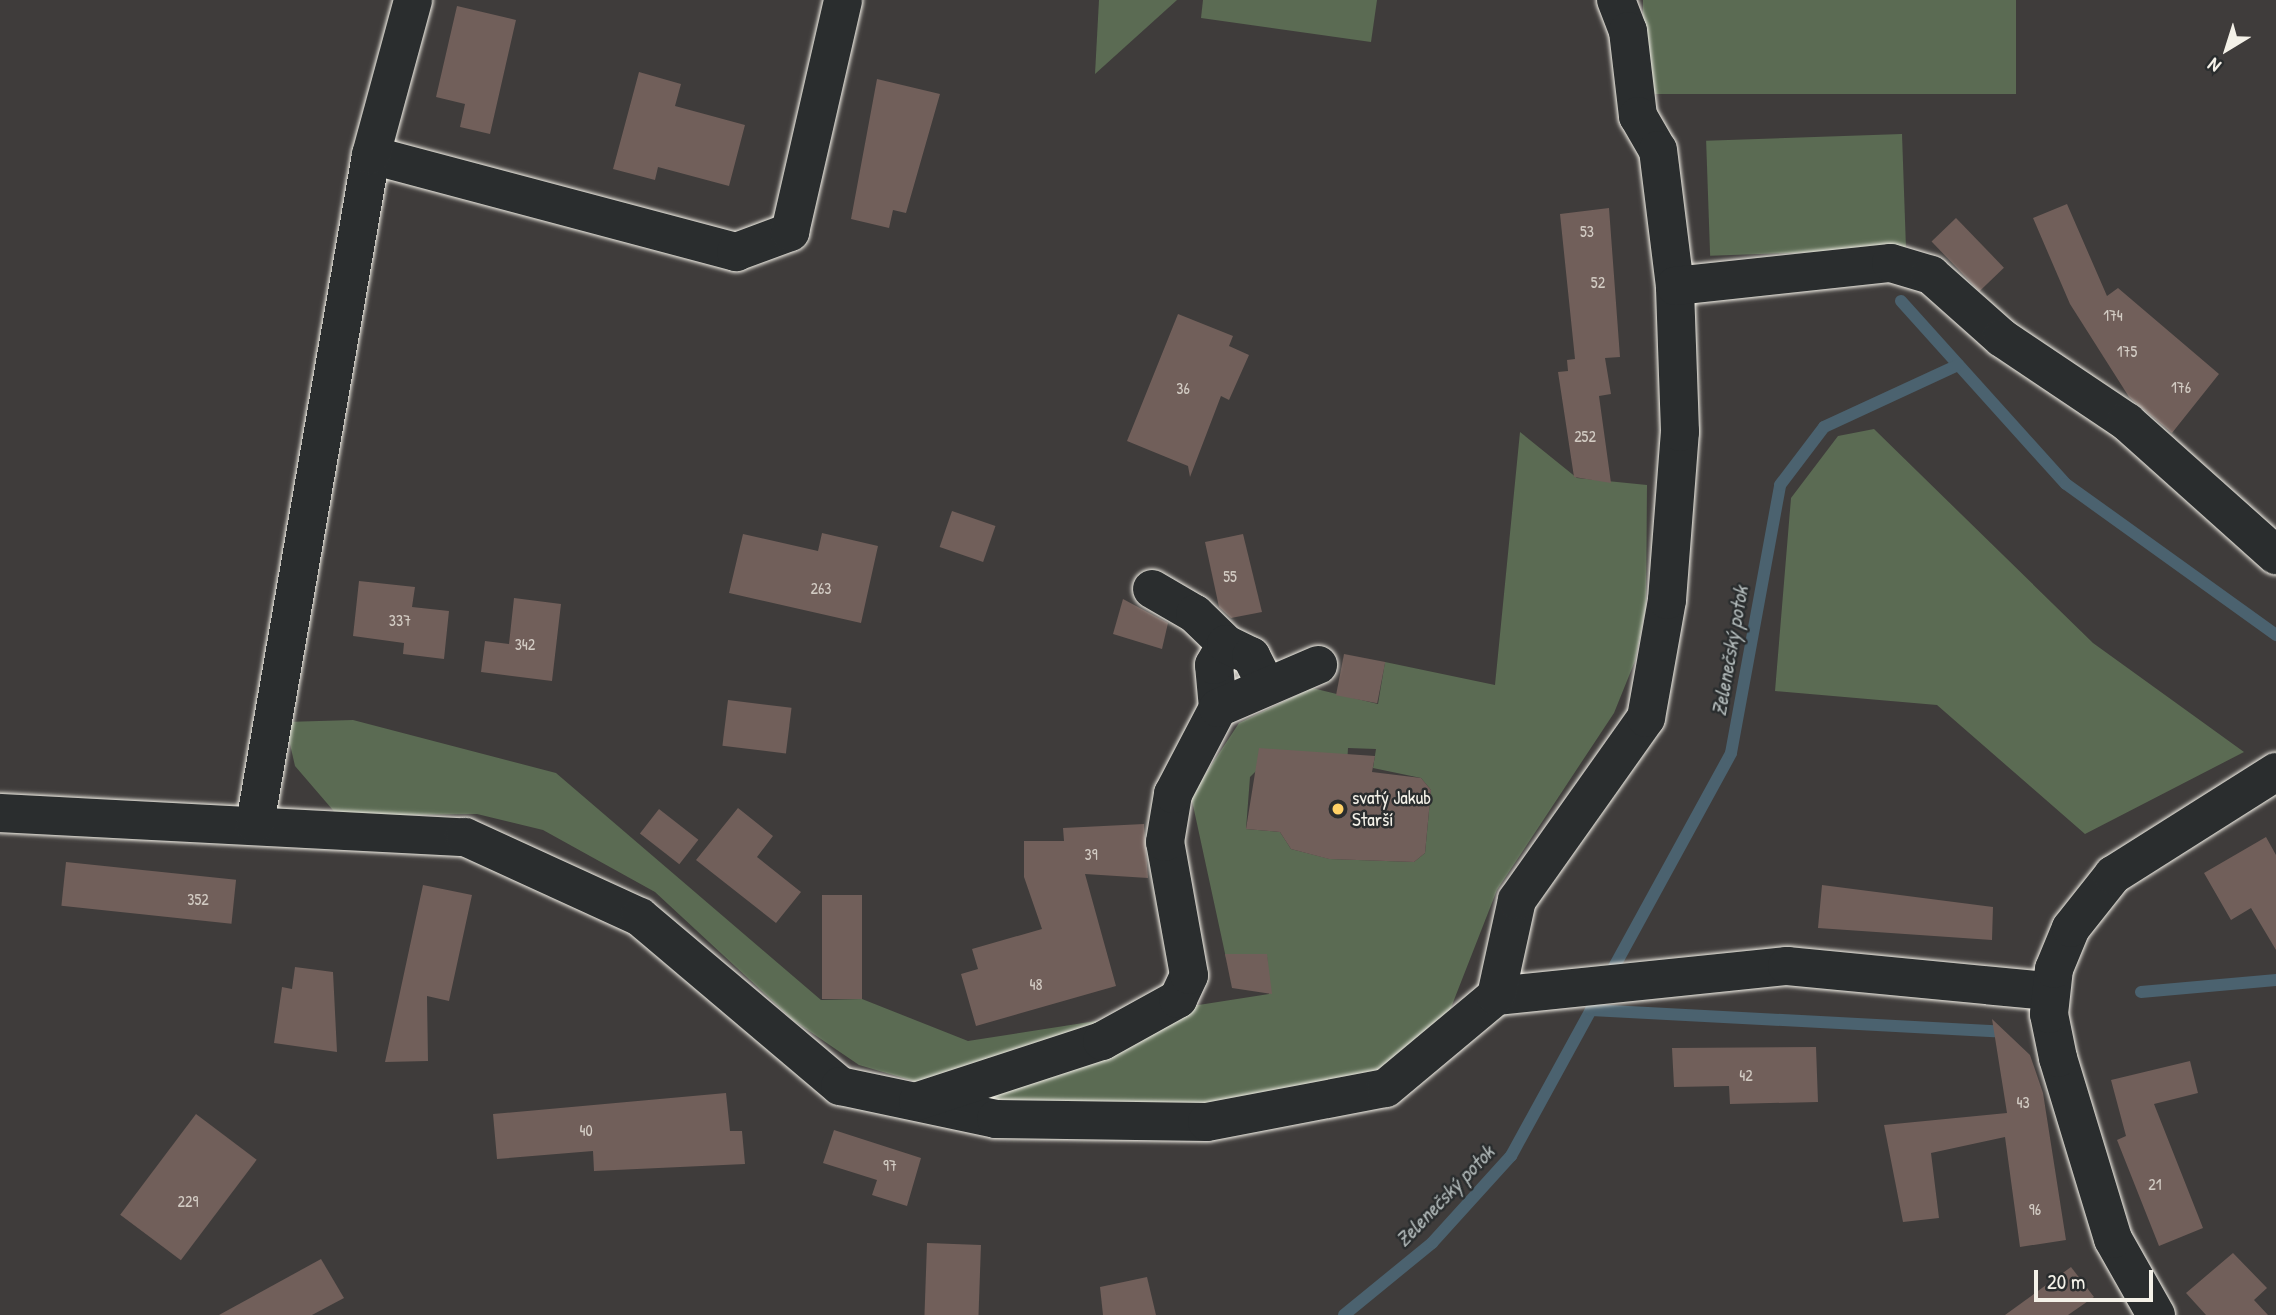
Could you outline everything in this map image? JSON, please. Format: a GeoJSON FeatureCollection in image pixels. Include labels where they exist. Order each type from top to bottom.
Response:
{"type":"FeatureCollection","features":[{"type":"Feature","properties":{"kind":"street"},"geometry":{"type":"LineString","coordinates":[[255,824],[371,155],[413,0]]}},
{"type":"Feature","properties":{"kind":"street"},"geometry":{"type":"LineString","coordinates":[[371,155],[736,251],[790,232],[843,0]]}},
{"type":"Feature","properties":{"kind":"street"},"geometry":{"type":"LineString","coordinates":[[1496,996],[1517,900],[1646,718],[1667,600],[1680,432],[1675,286],[1658,150],[1638,116],[1628,30],[1616,0]]}},
{"type":"Feature","properties":{"kind":"street"},"geometry":{"type":"LineString","coordinates":[[1675,286],[1891,263],[1931,275],[2003,338],[2127,422],[2276,555]]}},
{"type":"Feature","properties":{"kind":"street"},"geometry":{"type":"LineString","coordinates":[[1152,589],[1195,614],[1226,644],[1251,656],[1266,686]]}},
{"type":"Feature","properties":{"kind":"street"},"geometry":{"type":"LineString","coordinates":[[916,1101],[1102,1041],[1178,999],[1189,975],[1166,842],[1173,794],[1218,708],[1214,665],[1226,644]]}},
{"type":"Feature","properties":{"kind":"street"},"geometry":{"type":"LineString","coordinates":[[1218,708],[1318,665]]}},
{"type":"Feature","properties":{"kind":"street"},"geometry":{"type":"LineString","coordinates":[[2155,1315],[2113,1240],[2052,1037],[2049,991],[2071,928],[2113,875],[2276,772]]}},
{"type":"Feature","properties":{"kind":"street"},"geometry":{"type":"LineString","coordinates":[[0,813],[255,824],[465,837],[640,917],[840,1086],[996,1119],[1207,1122],[1386,1088],[1496,996],[1787,966],[2049,991]]}},
{"type":"Feature","properties":{"kind":"green space"},"geometry":{"type":"Polygon","coordinates":[[[1099,0],[1177,0],[1095,74],[1099,0]]]}},
{"type":"Feature","properties":{"kind":"green space"},"geometry":{"type":"Polygon","coordinates":[[[1203,0],[1377,0],[1371,42],[1201,18],[1203,0]]]}},
{"type":"Feature","properties":{"kind":"green space"},"geometry":{"type":"Polygon","coordinates":[[[1643,0],[2016,0],[2016,94],[1643,94],[1643,0]]]}},
{"type":"Feature","properties":{"kind":"green space"},"geometry":{"type":"Polygon","coordinates":[[[1902,134],[1906,249],[1710,256],[1706,141],[1902,134]]]}},
{"type":"Feature","properties":{"kind":"green space"},"geometry":{"type":"Polygon","coordinates":[[[1874,429],[2093,643],[2244,752],[2085,834],[1937,705],[1775,691],[1791,498],[1838,436],[1874,429]]]}},
{"type":"Feature","properties":{"kind":"green space"},"geometry":{"type":"Polygon","coordinates":[[[1520,432],[1577,478],[1647,485],[1646,607],[1635,661],[1614,713],[1497,890],[1445,1023],[1387,1068],[1283,1095],[1176,1106],[989,1103],[859,1065],[793,1020],[655,892],[543,830],[477,814],[338,816],[295,766],[285,722],[353,720],[556,773],[821,1000],[862,999],[968,1041],[1269,994],[1267,956],[1226,958],[1191,796],[1239,723],[1312,688],[1378,704],[1385,662],[1495,685],[1520,432]],[[1348,748],[1347,766],[1257,770],[1250,777],[1246,829],[1280,832],[1291,849],[1330,859],[1414,862],[1425,853],[1431,790],[1421,778],[1373,768],[1376,749],[1348,748]]]}},
{"type":"Feature","properties":{"kind":"building"},"geometry":{"type":"Polygon","coordinates":[[[457,6],[516,20],[490,134],[460,127],[465,104],[436,97],[457,6]]]}},
{"type":"Feature","properties":{"kind":"building"},"geometry":{"type":"Polygon","coordinates":[[[639,72],[681,84],[675,106],[745,125],[729,186],[658,167],[655,180],[613,169],[639,72]]]}},
{"type":"Feature","properties":{"kind":"building"},"geometry":{"type":"Polygon","coordinates":[[[877,79],[940,94],[906,213],[893,210],[889,228],[851,219],[877,79]]]}},
{"type":"Feature","properties":{"kind":"building"},"geometry":{"type":"Polygon","coordinates":[[[2067,204],[2107,296],[2118,288],[2219,374],[2172,433],[2129,397],[2070,304],[2033,218],[2067,204]]]}},
{"type":"Feature","properties":{"kind":"building"},"geometry":{"type":"Polygon","coordinates":[[[1609,208],[1620,357],[1605,358],[1611,394],[1599,396],[1611,483],[1574,477],[1558,372],[1568,371],[1567,360],[1575,359],[1560,214],[1609,208]]]}},
{"type":"Feature","properties":{"kind":"building"},"geometry":{"type":"Polygon","coordinates":[[[1956,218],[2004,268],[1979,291],[1932,242],[1956,218]]]}},
{"type":"Feature","properties":{"kind":"building"},"geometry":{"type":"Polygon","coordinates":[[[1178,314],[1233,336],[1229,346],[1249,355],[1229,400],[1221,396],[1190,477],[1188,466],[1127,441],[1178,314]]]}},
{"type":"Feature","properties":{"kind":"building"},"geometry":{"type":"Polygon","coordinates":[[[952,511],[995,526],[983,562],[940,547],[952,511]]]}},
{"type":"Feature","properties":{"kind":"building"},"geometry":{"type":"Polygon","coordinates":[[[822,533],[878,546],[861,623],[729,593],[743,534],[818,551],[822,533]]]}},
{"type":"Feature","properties":{"kind":"building"},"geometry":{"type":"Polygon","coordinates":[[[1243,534],[1262,612],[1231,618],[1219,607],[1205,542],[1243,534]]]}},
{"type":"Feature","properties":{"kind":"building"},"geometry":{"type":"Polygon","coordinates":[[[359,581],[415,587],[412,607],[449,611],[444,659],[403,654],[404,643],[353,636],[359,581]]]}},
{"type":"Feature","properties":{"kind":"building"},"geometry":{"type":"Polygon","coordinates":[[[514,598],[561,604],[552,681],[481,672],[485,641],[509,644],[514,598]]]}},
{"type":"Feature","properties":{"kind":"building"},"geometry":{"type":"Polygon","coordinates":[[[1123,599],[1168,623],[1162,649],[1113,634],[1123,599]]]}},
{"type":"Feature","properties":{"kind":"building"},"geometry":{"type":"Polygon","coordinates":[[[1344,654],[1385,662],[1377,703],[1336,695],[1344,654]]]}},
{"type":"Feature","properties":{"kind":"building"},"geometry":{"type":"Polygon","coordinates":[[[728,700],[792,708],[786,753],[722,746],[728,700]]]}},
{"type":"Feature","properties":{"kind":"building","name":"svatý Jakub Starší"},"geometry":{"type":"Polygon","coordinates":[[[1259,748],[1375,756],[1372,772],[1421,778],[1431,790],[1425,853],[1414,862],[1329,859],[1291,849],[1280,832],[1246,829],[1259,748]]]}},
{"type":"Feature","properties":{"kind":"building"},"geometry":{"type":"Polygon","coordinates":[[[738,808],[773,836],[757,857],[801,892],[776,923],[696,860],[738,808]]]}},
{"type":"Feature","properties":{"kind":"building"},"geometry":{"type":"Polygon","coordinates":[[[659,809],[698,840],[679,864],[640,833],[659,809]]]}},
{"type":"Feature","properties":{"kind":"building"},"geometry":{"type":"Polygon","coordinates":[[[1144,824],[1148,878],[1085,874],[1116,986],[976,1026],[961,974],[978,969],[972,949],[1042,929],[1024,877],[1024,841],[1064,841],[1063,828],[1144,824]]]}},
{"type":"Feature","properties":{"kind":"building"},"geometry":{"type":"Polygon","coordinates":[[[2266,837],[2276,855],[2276,950],[2251,908],[2231,920],[2204,873],[2266,837]]]}},
{"type":"Feature","properties":{"kind":"building"},"geometry":{"type":"Polygon","coordinates":[[[66,862],[236,880],[231,924],[61,906],[66,862]]]}},
{"type":"Feature","properties":{"kind":"building"},"geometry":{"type":"Polygon","coordinates":[[[423,885],[472,895],[449,1001],[427,996],[428,1061],[385,1062],[423,885]]]}},
{"type":"Feature","properties":{"kind":"building"},"geometry":{"type":"Polygon","coordinates":[[[1822,885],[1993,907],[1992,940],[1818,928],[1822,885]]]}},
{"type":"Feature","properties":{"kind":"building"},"geometry":{"type":"Polygon","coordinates":[[[822,895],[862,895],[862,999],[822,999],[822,895]]]}},
{"type":"Feature","properties":{"kind":"building"},"geometry":{"type":"Polygon","coordinates":[[[1225,954],[1267,954],[1272,994],[1232,988],[1225,954]]]}},
{"type":"Feature","properties":{"kind":"building"},"geometry":{"type":"Polygon","coordinates":[[[295,967],[333,972],[337,1052],[274,1043],[282,987],[292,989],[295,967]]]}},
{"type":"Feature","properties":{"kind":"building"},"geometry":{"type":"Polygon","coordinates":[[[1992,1019],[2030,1055],[2043,1093],[2066,1240],[2020,1247],[2005,1137],[1931,1153],[1939,1218],[1903,1222],[1884,1125],[2007,1113],[1992,1019]]]}},
{"type":"Feature","properties":{"kind":"building"},"geometry":{"type":"Polygon","coordinates":[[[1816,1047],[1818,1102],[1730,1104],[1729,1086],[1674,1087],[1672,1048],[1816,1047]]]}},
{"type":"Feature","properties":{"kind":"building"},"geometry":{"type":"Polygon","coordinates":[[[2190,1061],[2198,1093],[2154,1104],[2203,1228],[2159,1246],[2117,1140],[2126,1136],[2111,1080],[2190,1061]]]}},
{"type":"Feature","properties":{"kind":"building"},"geometry":{"type":"Polygon","coordinates":[[[726,1093],[730,1131],[742,1131],[745,1164],[594,1171],[593,1151],[497,1159],[493,1114],[726,1093]]]}},
{"type":"Feature","properties":{"kind":"building"},"geometry":{"type":"Polygon","coordinates":[[[196,1114],[257,1160],[181,1260],[120,1215],[196,1114]]]}},
{"type":"Feature","properties":{"kind":"building"},"geometry":{"type":"Polygon","coordinates":[[[834,1130],[921,1158],[907,1206],[872,1195],[877,1180],[823,1163],[834,1130]]]}},
{"type":"Feature","properties":{"kind":"building"},"geometry":{"type":"Polygon","coordinates":[[[927,1243],[981,1245],[979,1315],[924,1315],[927,1243]]]}},
{"type":"Feature","properties":{"kind":"building"},"geometry":{"type":"Polygon","coordinates":[[[2233,1253],[2267,1288],[2254,1300],[2268,1315],[2206,1315],[2186,1293],[2233,1253]]]}},
{"type":"Feature","properties":{"kind":"building"},"geometry":{"type":"Polygon","coordinates":[[[321,1259],[344,1298],[312,1315],[219,1315],[321,1259]]]}},
{"type":"Feature","properties":{"kind":"building"},"geometry":{"type":"Polygon","coordinates":[[[2071,1267],[2094,1297],[2068,1315],[2005,1315],[2071,1267]]]}},
{"type":"Feature","properties":{"kind":"building"},"geometry":{"type":"Polygon","coordinates":[[[1147,1277],[1156,1315],[1103,1315],[1100,1287],[1147,1277]]]}},
{"type":"Feature","properties":{"kind":"waterway","name":"Zelenečský potok"},"geometry":{"type":"LineString","coordinates":[[1901,301],[2066,484],[2276,635]]}},
{"type":"Feature","properties":{"kind":"waterway","name":"Zelenečský potok"},"geometry":{"type":"LineString","coordinates":[[1608,978],[1731,753],[1780,485],[1824,427],[1958,365]]}},
{"type":"Feature","properties":{"kind":"waterway","name":"Zelenečský potok"},"geometry":{"type":"LineString","coordinates":[[2141,992],[2276,980]]}},
{"type":"Feature","properties":{"kind":"waterway","name":"Zelenečský potok"},"geometry":{"type":"LineString","coordinates":[[1344,1315],[1432,1243],[1511,1156],[1591,1010],[1994,1031]]}},
{"type":"Feature","properties":{"kind":"place","name":"svatý Jakub Starší"},"geometry":{"type":"Point","coordinates":[1338,809]}}]}
